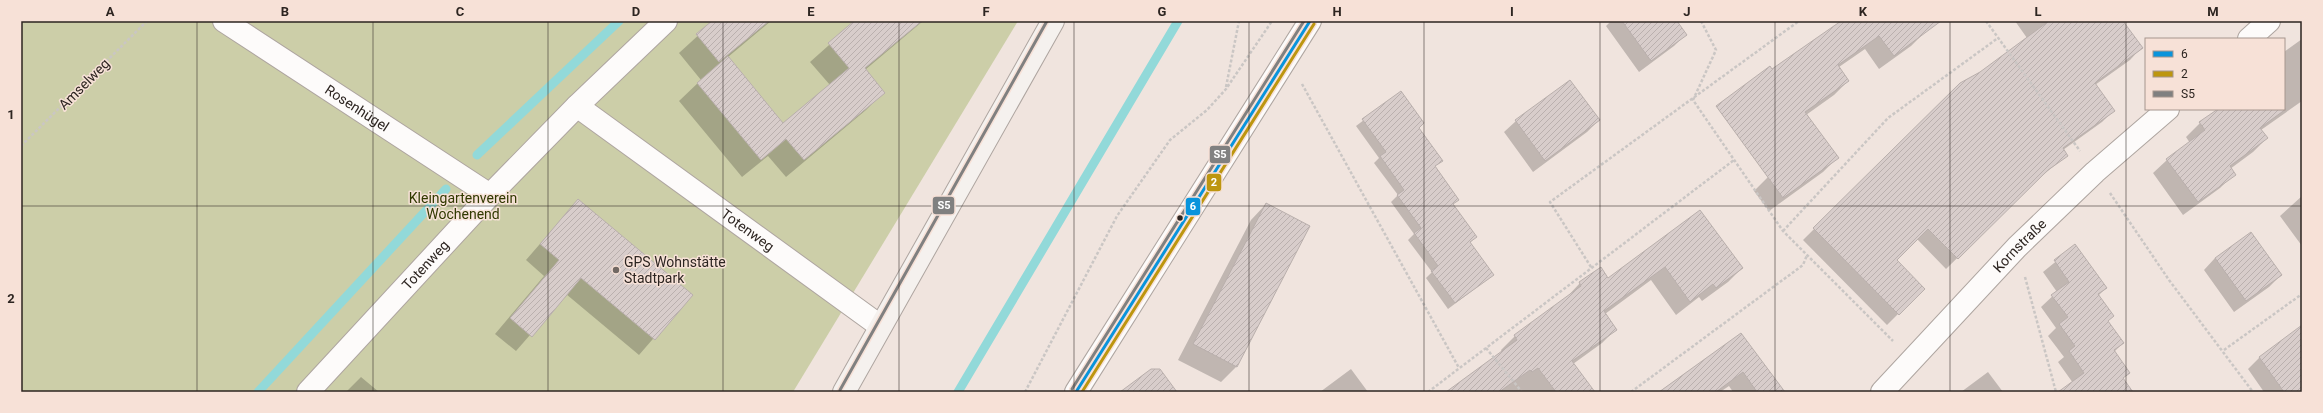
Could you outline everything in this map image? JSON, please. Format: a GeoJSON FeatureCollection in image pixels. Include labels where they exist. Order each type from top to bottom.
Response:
{"type":"FeatureCollection","features":[{"type":"Feature","properties":{"kind":"main road"},"geometry":{"type":"LineString","coordinates":[[844,392],[1054,21]]}},
{"type":"Feature","properties":{"kind":"street","name":"Rosenhügel"},"geometry":{"type":"LineString","coordinates":[[224,21],[490,195]]}},
{"type":"Feature","properties":{"kind":"street","name":"Totenweg"},"geometry":{"type":"LineString","coordinates":[[308,392],[490,195],[577,106],[666,21]]}},
{"type":"Feature","properties":{"kind":"street"},"geometry":{"type":"LineString","coordinates":[[1076,392],[1310,21]]}},
{"type":"Feature","properties":{"kind":"street"},"geometry":{"type":"LineString","coordinates":[[2250,38],[2269,21]]}},
{"type":"Feature","properties":{"kind":"street","name":"Totenweg"},"geometry":{"type":"LineString","coordinates":[[577,106],[880,326]]}},
{"type":"Feature","properties":{"kind":"street","name":"Kornstraße"},"geometry":{"type":"LineString","coordinates":[[1882,392],[2017,247],[2095,172],[2167,110]]}},
{"type":"Feature","properties":{"kind":"path","name":"Amselweg"},"geometry":{"type":"LineString","coordinates":[[21,146],[147,21]]}},
{"type":"Feature","properties":{"kind":"path"},"geometry":{"type":"LineString","coordinates":[[1226,89],[1239,21]]}},
{"type":"Feature","properties":{"kind":"path"},"geometry":{"type":"LineString","coordinates":[[1024,392],[1117,216],[1170,140],[1207,110],[1226,89],[1272,21]]}},
{"type":"Feature","properties":{"kind":"path"},"geometry":{"type":"LineString","coordinates":[[1693,100],[1716,50],[1701,21]]}},
{"type":"Feature","properties":{"kind":"path"},"geometry":{"type":"LineString","coordinates":[[1591,267],[1550,202],[1693,100],[1799,21]]}},
{"type":"Feature","properties":{"kind":"path"},"geometry":{"type":"LineString","coordinates":[[1986,21],[2095,172],[2169,280],[2224,350],[2253,392]]}},
{"type":"Feature","properties":{"kind":"path"},"geometry":{"type":"LineString","coordinates":[[1783,231],[1888,118],[1998,38]]}},
{"type":"Feature","properties":{"kind":"path"},"geometry":{"type":"LineString","coordinates":[[1286,58],[1312,100],[1459,368]]}},
{"type":"Feature","properties":{"kind":"path"},"geometry":{"type":"LineString","coordinates":[[1693,100],[1783,231],[1912,360]]}},
{"type":"Feature","properties":{"kind":"path"},"geometry":{"type":"LineString","coordinates":[[1428,392],[1734,160]]}},
{"type":"Feature","properties":{"kind":"path"},"geometry":{"type":"LineString","coordinates":[[2017,247],[2056,392]]}},
{"type":"Feature","properties":{"kind":"path"},"geometry":{"type":"LineString","coordinates":[[1631,392],[1803,265],[1807,255]]}},
{"type":"Feature","properties":{"kind":"path"},"geometry":{"type":"LineString","coordinates":[[2224,350],[2302,294]]}},
{"type":"Feature","properties":{"kind":"path"},"geometry":{"type":"LineString","coordinates":[[1486,348],[1522,392]]}},
{"type":"Feature","properties":{"kind":"green space","name":"Kleingartenverein Wochenend"},"geometry":{"type":"Polygon","coordinates":[[[21,21],[1018,21],[793,392],[21,392],[21,21]]]}},
{"type":"Feature","properties":{"kind":"building"},"geometry":{"type":"Polygon","coordinates":[[[712,21],[769,21],[719,62],[696,34],[712,21]]]}},
{"type":"Feature","properties":{"kind":"building"},"geometry":{"type":"Polygon","coordinates":[[[854,21],[922,21],[865,68],[885,93],[804,160],[786,139],[761,160],[697,83],[728,56],[783,123],[849,68],[828,43],[854,21]]]}},
{"type":"Feature","properties":{"kind":"building"},"geometry":{"type":"Polygon","coordinates":[[[1622,21],[1677,21],[1687,35],[1651,61],[1622,21]]]}},
{"type":"Feature","properties":{"kind":"building"},"geometry":{"type":"Polygon","coordinates":[[[1841,21],[1941,21],[1894,56],[1879,36],[1838,65],[1849,81],[1805,112],[1839,158],[1783,198],[1716,106],[1770,66],[1772,69],[1841,21]]]}},
{"type":"Feature","properties":{"kind":"building"},"geometry":{"type":"Polygon","coordinates":[[[2049,21],[2123,21],[2143,48],[2095,83],[2115,111],[2063,148],[2068,156],[2048,170],[1958,259],[1928,229],[1897,260],[1925,289],[1899,315],[1813,228],[1960,83],[1980,72],[2049,21]]]}},
{"type":"Feature","properties":{"kind":"building"},"geometry":{"type":"Polygon","coordinates":[[[1570,80],[1600,120],[1545,161],[1515,120],[1570,80]]]}},
{"type":"Feature","properties":{"kind":"building"},"geometry":{"type":"Polygon","coordinates":[[[1401,91],[1424,123],[1419,128],[1443,161],[1435,166],[1459,200],[1453,204],[1477,237],[1470,242],[1494,275],[1455,303],[1431,271],[1438,266],[1414,233],[1421,228],[1397,195],[1404,190],[1380,156],[1386,152],[1362,119],[1401,91]]]}},
{"type":"Feature","properties":{"kind":"building"},"geometry":{"type":"Polygon","coordinates":[[[2217,110],[2285,110],[2260,128],[2268,138],[2230,166],[2236,175],[2198,202],[2166,159],[2205,130],[2199,122],[2217,110]]]}},
{"type":"Feature","properties":{"kind":"building","name":"GPS Wohnstätte Stadtpark"},"geometry":{"type":"Polygon","coordinates":[[[578,199],[693,295],[655,340],[581,278],[532,337],[510,318],[559,260],[540,244],[578,199]]]}},
{"type":"Feature","properties":{"kind":"building"},"geometry":{"type":"Polygon","coordinates":[[[1266,203],[1310,226],[1237,367],[1193,344],[1266,203]]]}},
{"type":"Feature","properties":{"kind":"building"},"geometry":{"type":"Polygon","coordinates":[[[1700,210],[1743,268],[1716,288],[1713,284],[1690,302],[1665,267],[1604,311],[1617,330],[1572,361],[1595,392],[1556,392],[1538,368],[1532,372],[1530,370],[1499,392],[1446,392],[1517,340],[1514,335],[1581,286],[1579,282],[1601,267],[1608,278],[1700,210]]]}},
{"type":"Feature","properties":{"kind":"building"},"geometry":{"type":"Polygon","coordinates":[[[2251,232],[2282,275],[2246,301],[2215,258],[2251,232]]]}},
{"type":"Feature","properties":{"kind":"building"},"geometry":{"type":"Polygon","coordinates":[[[2075,244],[2107,288],[2098,294],[2114,316],[2108,321],[2124,343],[2114,350],[2130,373],[2123,378],[2133,392],[2058,392],[2084,373],[2069,351],[2075,346],[2059,324],[2068,317],[2051,295],[2069,282],[2054,260],[2075,244]]]}},
{"type":"Feature","properties":{"kind":"building"},"geometry":{"type":"Polygon","coordinates":[[[2302,325],[2302,392],[2284,392],[2259,357],[2302,325]]]}},
{"type":"Feature","properties":{"kind":"building"},"geometry":{"type":"Polygon","coordinates":[[[1741,333],[1785,392],[1757,392],[1743,372],[1716,392],[1659,392],[1741,333]]]}},
{"type":"Feature","properties":{"kind":"building"},"geometry":{"type":"Polygon","coordinates":[[[1151,369],[1160,369],[1177,392],[1120,392],[1151,369]]]}},
{"type":"Feature","properties":{"kind":"waterway"},"geometry":{"type":"LineString","coordinates":[[477,155],[619,21]]}},
{"type":"Feature","properties":{"kind":"waterway"},"geometry":{"type":"LineString","coordinates":[[958,392],[1178,21]]}},
{"type":"Feature","properties":{"kind":"waterway"},"geometry":{"type":"LineString","coordinates":[[258,392],[446,189]]}},
{"type":"Feature","properties":{"kind":"transit line","name":"S5"},"geometry":{"type":"LineString","coordinates":[[840,390],[1047,21]]}},
{"type":"Feature","properties":{"kind":"transit line","name":"S5"},"geometry":{"type":"LineString","coordinates":[[1072,389],[1304,21]]}},
{"type":"Feature","properties":{"kind":"transit line","name":"6"},"geometry":{"type":"LineString","coordinates":[[1076,392],[1310,21]]}},
{"type":"Feature","properties":{"kind":"transit line","name":"2"},"geometry":{"type":"LineString","coordinates":[[1082,392],[1314,24]]}},
{"type":"Feature","properties":{"kind":"place","name":"GPS Wohnstätte Stadtpark"},"geometry":{"type":"Point","coordinates":[616,270]}}]}
